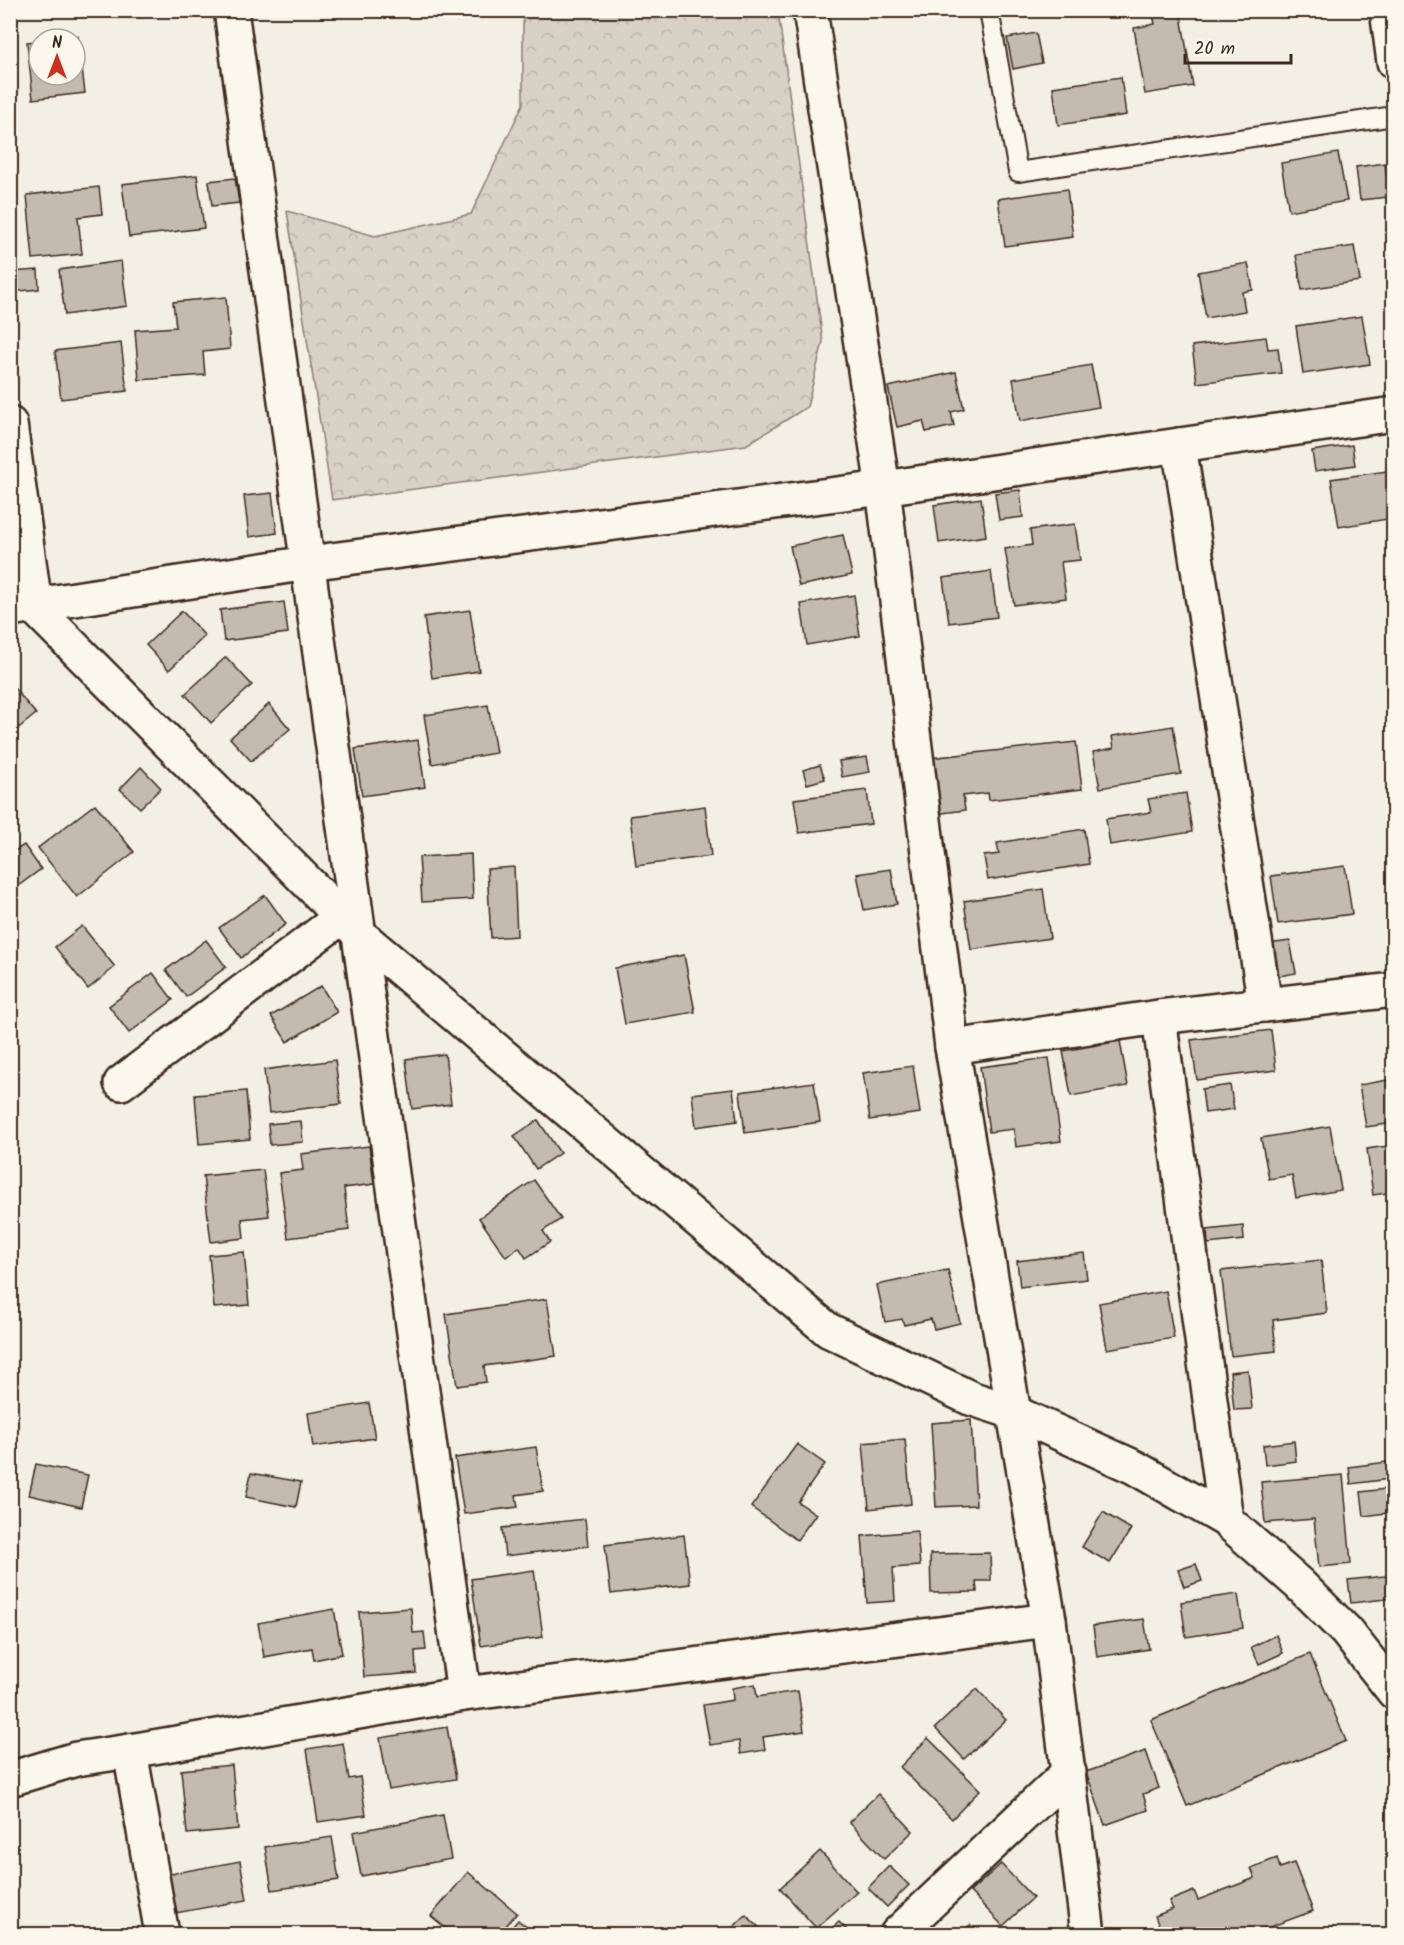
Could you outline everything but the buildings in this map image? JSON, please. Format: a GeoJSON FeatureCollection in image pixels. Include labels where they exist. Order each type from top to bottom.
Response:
{"type":"FeatureCollection","features":[{"type":"Feature","properties":{"kind":"street"},"geometry":{"type":"LineString","coordinates":[[231,10],[308,563],[352,925],[464,1694]]}},
{"type":"Feature","properties":{"kind":"street"},"geometry":{"type":"LineString","coordinates":[[810,10],[883,488],[952,1047],[1050,1620],[1088,1935]]}},
{"type":"Feature","properties":{"kind":"street"},"geometry":{"type":"LineString","coordinates":[[1387,10],[1394,62]]}},
{"type":"Feature","properties":{"kind":"street"},"geometry":{"type":"LineString","coordinates":[[23,607],[308,563],[883,488],[1394,414]]}},
{"type":"Feature","properties":{"kind":"street"},"geometry":{"type":"LineString","coordinates":[[10,424],[23,607]]}},
{"type":"Feature","properties":{"kind":"street"},"geometry":{"type":"LineString","coordinates":[[1179,445],[1265,1005]]}},
{"type":"Feature","properties":{"kind":"street"},"geometry":{"type":"LineString","coordinates":[[10,583],[23,607],[352,925],[828,1330],[970,1398],[1013,1412],[1134,1467],[1226,1520],[1299,1584],[1346,1630],[1394,1692]]}},
{"type":"Feature","properties":{"kind":"street"},"geometry":{"type":"LineString","coordinates":[[121,1083],[352,925]]}},
{"type":"Feature","properties":{"kind":"street"},"geometry":{"type":"LineString","coordinates":[[952,1047],[1159,1017],[1394,990]]}},
{"type":"Feature","properties":{"kind":"street"},"geometry":{"type":"LineString","coordinates":[[1159,1017],[1226,1520]]}},
{"type":"Feature","properties":{"kind":"street"},"geometry":{"type":"LineString","coordinates":[[10,1779],[76,1759],[464,1694],[1050,1620]]}},
{"type":"Feature","properties":{"kind":"street"},"geometry":{"type":"LineString","coordinates":[[130,1751],[162,1935]]}},
{"type":"Feature","properties":{"kind":"street"},"geometry":{"type":"LineString","coordinates":[[897,1935],[1069,1772]]}},
{"type":"Feature","properties":{"kind":"lane"},"geometry":{"type":"LineString","coordinates":[[989,10],[1018,172],[1394,116]]}},
{"type":"Feature","properties":{"kind":"green space"},"geometry":{"type":"Polygon","coordinates":[[[523,11],[778,11],[823,342],[807,407],[746,445],[332,500],[287,211],[375,236],[471,214],[523,104],[523,11]]]}}]}
